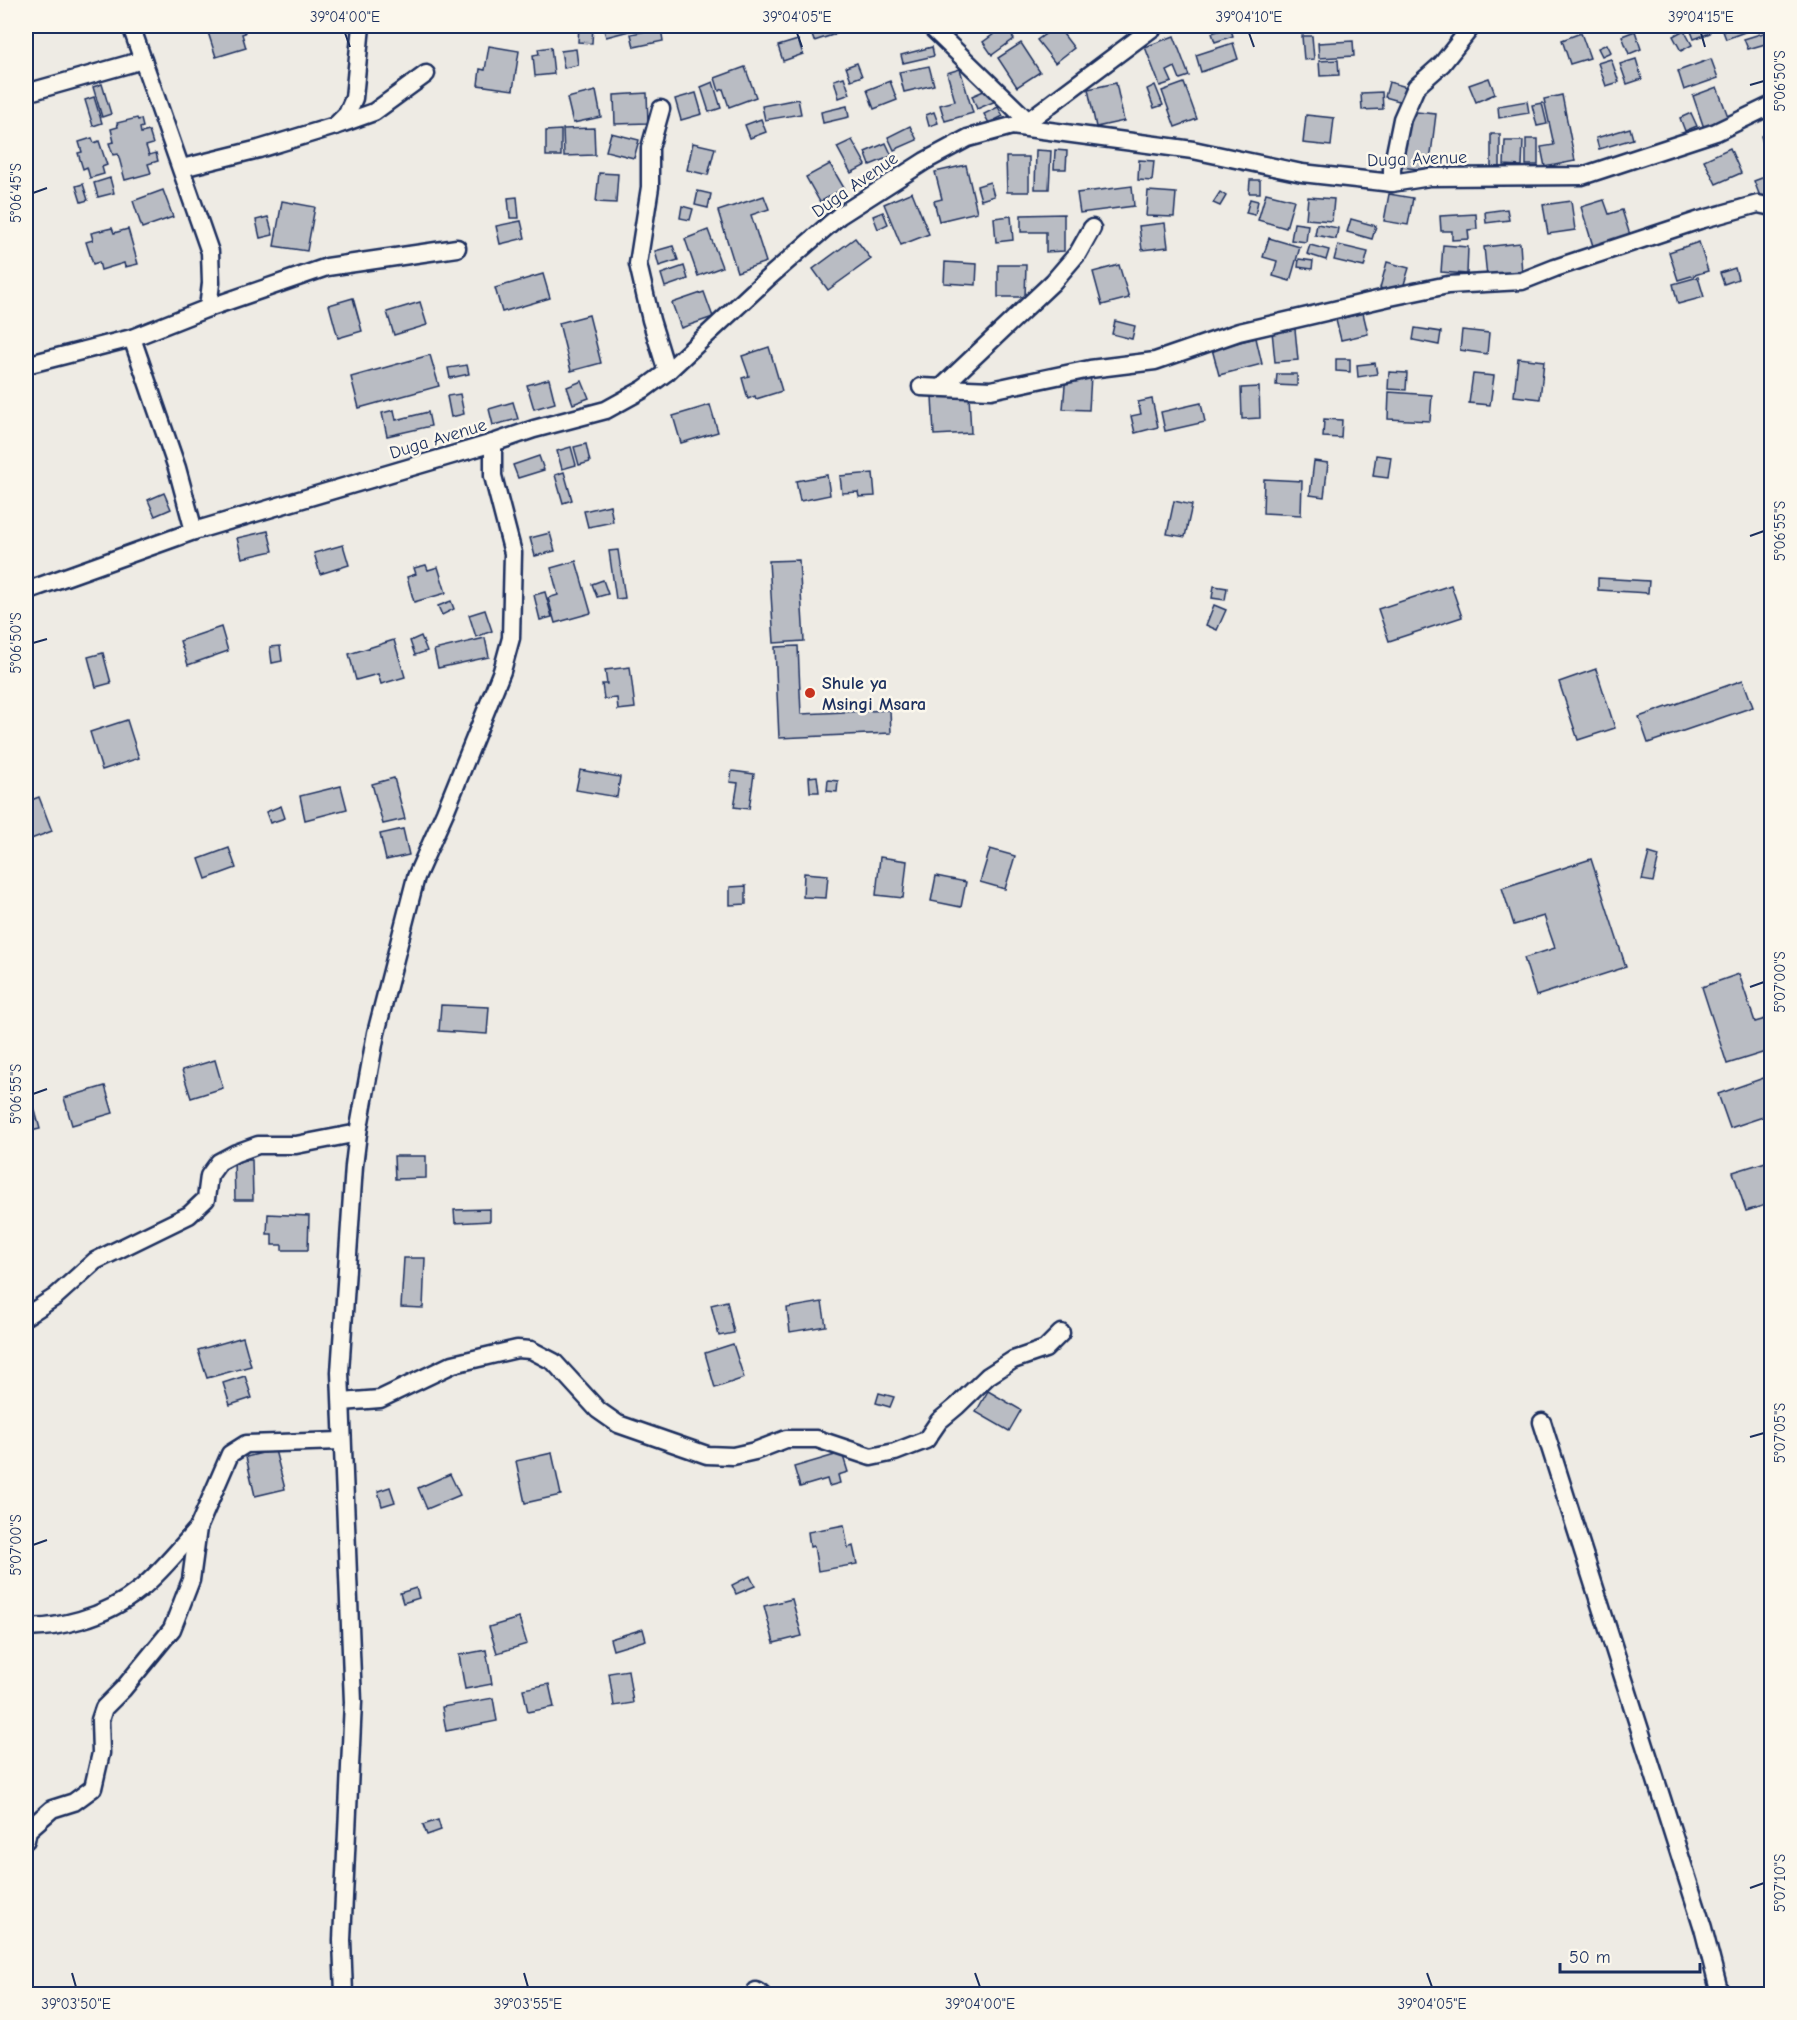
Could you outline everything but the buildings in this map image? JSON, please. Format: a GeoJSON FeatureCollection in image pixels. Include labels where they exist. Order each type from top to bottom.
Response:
{"type":"FeatureCollection","features":[{"type":"Feature","properties":{"kind":"street"},"geometry":{"type":"LineString","coordinates":[[130,26],[210,252],[211,283],[208,308]]}},
{"type":"Feature","properties":{"kind":"street"},"geometry":{"type":"LineString","coordinates":[[335,126],[347,114],[354,98],[361,26]]}},
{"type":"Feature","properties":{"kind":"street"},"geometry":{"type":"LineString","coordinates":[[930,26],[1020,124],[1155,26]]}},
{"type":"Feature","properties":{"kind":"street"},"geometry":{"type":"LineString","coordinates":[[1392,183],[1392,168],[1402,119],[1416,87],[1442,64],[1472,26]]}},
{"type":"Feature","properties":{"kind":"street"},"geometry":{"type":"LineString","coordinates":[[26,93],[142,60]]}},
{"type":"Feature","properties":{"kind":"street"},"geometry":{"type":"LineString","coordinates":[[182,168],[259,149],[374,112],[426,74]]}},
{"type":"Feature","properties":{"kind":"street","name":"Duga Avenue"},"geometry":{"type":"LineString","coordinates":[[26,591],[194,531],[534,429],[606,410],[644,389],[667,372],[769,277],[839,216],[925,161],[968,138],[1020,124],[1193,150],[1302,173],[1392,183],[1430,177],[1582,176],[1716,132],[1772,105]]}},
{"type":"Feature","properties":{"kind":"street"},"geometry":{"type":"LineString","coordinates":[[661,109],[650,148],[650,187],[638,264],[651,320],[667,372]]}},
{"type":"Feature","properties":{"kind":"street"},"geometry":{"type":"LineString","coordinates":[[921,387],[991,390],[1090,369],[1155,362],[1239,332],[1390,297],[1448,285],[1522,281],[1555,267],[1700,220],[1758,204],[1772,207]]}},
{"type":"Feature","properties":{"kind":"street"},"geometry":{"type":"LineString","coordinates":[[942,387],[1053,282],[1078,253],[1092,228]]}},
{"type":"Feature","properties":{"kind":"street"},"geometry":{"type":"LineString","coordinates":[[26,365],[132,338],[208,308],[327,267],[457,248]]}},
{"type":"Feature","properties":{"kind":"street"},"geometry":{"type":"LineString","coordinates":[[132,338],[177,468],[194,531]]}},
{"type":"Feature","properties":{"kind":"street"},"geometry":{"type":"LineString","coordinates":[[344,1995],[342,1940],[352,1702],[340,1372],[358,1133],[376,1033],[416,877],[502,671],[511,638],[513,552],[493,476],[493,443]]}},
{"type":"Feature","properties":{"kind":"street"},"geometry":{"type":"LineString","coordinates":[[26,1316],[56,1297],[95,1261],[189,1215],[206,1199],[209,1176],[219,1162],[258,1145],[296,1145],[358,1133]]}},
{"type":"Feature","properties":{"kind":"street"},"geometry":{"type":"LineString","coordinates":[[342,1402],[380,1399],[453,1364],[524,1349],[531,1350],[554,1362],[598,1410],[618,1424],[707,1455],[732,1456],[755,1451],[786,1439],[817,1439],[871,1457],[895,1452],[926,1440],[939,1421],[988,1376],[1013,1360],[1045,1349],[1061,1333]]}},
{"type":"Feature","properties":{"kind":"street"},"geometry":{"type":"LineString","coordinates":[[1542,1422],[1703,1928],[1720,1995]]}},
{"type":"Feature","properties":{"kind":"street"},"geometry":{"type":"LineString","coordinates":[[26,1840],[28,1830],[52,1809],[74,1802],[93,1788],[101,1753],[100,1720],[104,1708],[123,1689],[172,1629],[191,1580],[198,1528],[230,1454],[246,1444],[341,1441]]}},
{"type":"Feature","properties":{"kind":"street"},"geometry":{"type":"LineString","coordinates":[[26,1627],[60,1626],[98,1615],[125,1602],[150,1582],[198,1528]]}},
{"type":"Feature","properties":{"kind":"place","name":"Shule ya Msingi Msara"},"geometry":{"type":"Point","coordinates":[810,693]}}]}
